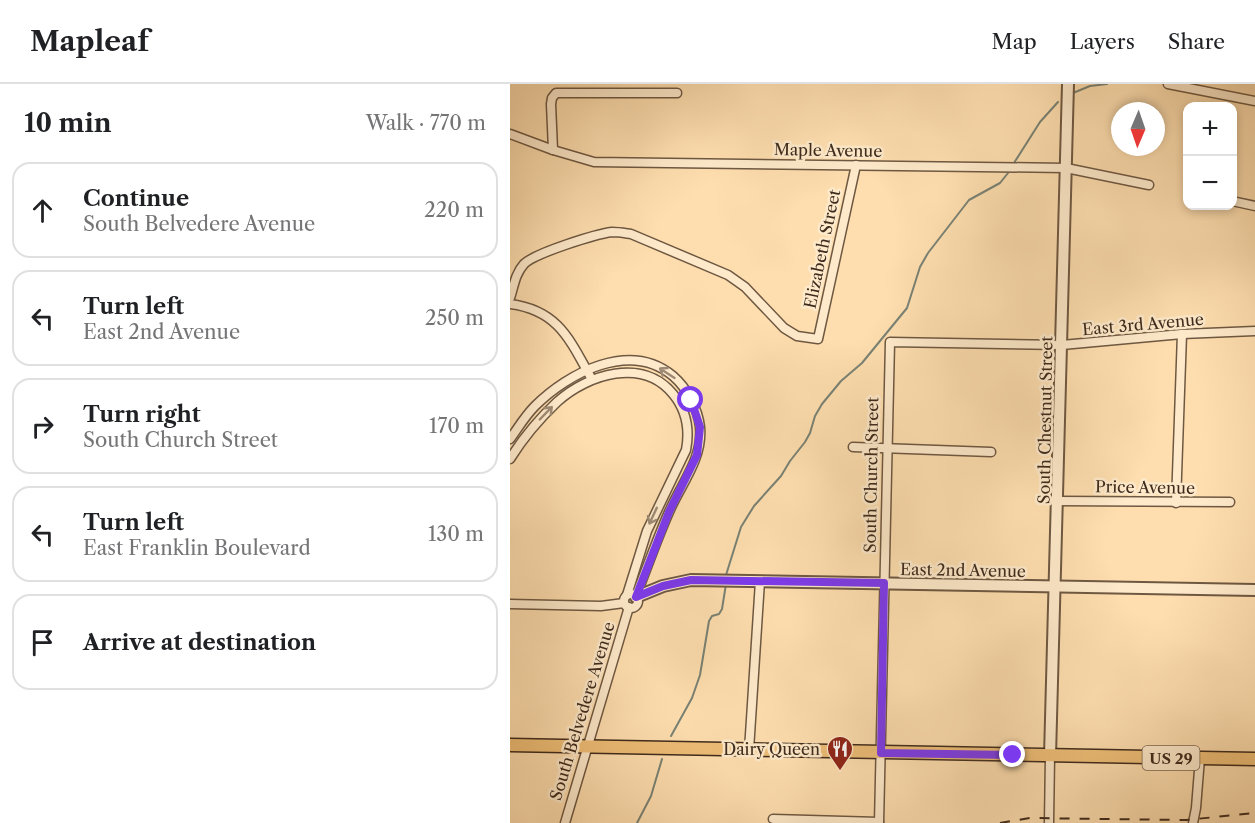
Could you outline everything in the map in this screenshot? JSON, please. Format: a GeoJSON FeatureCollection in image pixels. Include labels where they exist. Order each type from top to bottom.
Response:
{"type":"FeatureCollection","features":[{"type":"Feature","properties":{"kind":"main road","name":"US 29"},"geometry":{"type":"LineString","coordinates":[[510,745],[1255,759]]}},
{"type":"Feature","properties":{"kind":"street","name":"South Chestnut Street"},"geometry":{"type":"LineString","coordinates":[[1050,756],[1068,84]]}},
{"type":"Feature","properties":{"kind":"street"},"geometry":{"type":"LineString","coordinates":[[1168,84],[1255,101]]}},
{"type":"Feature","properties":{"kind":"street"},"geometry":{"type":"LineString","coordinates":[[553,150],[551,104],[556,93],[677,93]]}},
{"type":"Feature","properties":{"kind":"street","name":"Maple Avenue"},"geometry":{"type":"LineString","coordinates":[[510,134],[594,162],[1066,168],[1149,185]]}},
{"type":"Feature","properties":{"kind":"street","name":"Elizabeth Street"},"geometry":{"type":"LineString","coordinates":[[510,298],[518,272],[532,259],[600,235],[621,232],[728,275],[745,287],[784,328],[797,336],[818,339],[856,165]]}},
{"type":"Feature","properties":{"kind":"street"},"geometry":{"type":"LineString","coordinates":[[1237,202],[1255,206]]}},
{"type":"Feature","properties":{"kind":"street"},"geometry":{"type":"LineString","coordinates":[[510,304],[539,312],[556,324],[568,337],[592,380]]}},
{"type":"Feature","properties":{"kind":"street","name":"East 3rd Avenue"},"geometry":{"type":"LineString","coordinates":[[890,342],[1062,345],[1182,334],[1255,331]]}},
{"type":"Feature","properties":{"kind":"street"},"geometry":{"type":"LineString","coordinates":[[1176,503],[1182,334]]}},
{"type":"Feature","properties":{"kind":"street","name":"South Church Street"},"geometry":{"type":"LineString","coordinates":[[879,823],[890,342]]}},
{"type":"Feature","properties":{"kind":"street","name":"South Belvedere Avenue"},"geometry":{"type":"LineString","coordinates":[[510,439],[528,414],[543,399],[568,380],[602,365],[624,361],[639,362],[657,367],[670,374],[682,386],[698,417],[700,436],[697,455],[669,512],[631,600]]}},
{"type":"Feature","properties":{"kind":"street","name":"South Belvedere Avenue"},"geometry":{"type":"LineString","coordinates":[[510,459],[529,431],[558,401],[592,380],[608,375],[621,373],[646,375],[663,385],[681,406],[687,422],[686,450],[647,531],[631,600],[565,823]]}},
{"type":"Feature","properties":{"kind":"street"},"geometry":{"type":"LineString","coordinates":[[853,447],[991,452]]}},
{"type":"Feature","properties":{"kind":"street","name":"Price Avenue"},"geometry":{"type":"LineString","coordinates":[[1058,501],[1230,502]]}},
{"type":"Feature","properties":{"kind":"street","name":"East 2nd Avenue"},"geometry":{"type":"LineString","coordinates":[[631,600],[663,586],[691,580],[1255,590]]}},
{"type":"Feature","properties":{"kind":"street"},"geometry":{"type":"LineString","coordinates":[[749,750],[760,581]]}},
{"type":"Feature","properties":{"kind":"street"},"geometry":{"type":"LineString","coordinates":[[510,604],[601,606],[631,600]]}},
{"type":"Feature","properties":{"kind":"street"},"geometry":{"type":"LineString","coordinates":[[1048,823],[1050,756]]}},
{"type":"Feature","properties":{"kind":"street"},"geometry":{"type":"LineString","coordinates":[[1193,823],[1198,796],[1200,758]]}},
{"type":"Feature","properties":{"kind":"street"},"geometry":{"type":"LineString","coordinates":[[773,819],[879,823]]}},
{"type":"Feature","properties":{"kind":"waterway"},"geometry":{"type":"LineString","coordinates":[[1073,93],[1090,86],[1107,84]]}},
{"type":"Feature","properties":{"kind":"waterway"},"geometry":{"type":"LineString","coordinates":[[1014,163],[1040,122],[1058,102]]}},
{"type":"Feature","properties":{"kind":"waterway"},"geometry":{"type":"LineString","coordinates":[[726,575],[741,527],[754,506],[781,476],[805,442],[822,404],[841,381],[862,363],[907,308],[920,267],[928,253],[969,200],[1000,183],[1008,173]]}},
{"type":"Feature","properties":{"kind":"waterway"},"geometry":{"type":"LineString","coordinates":[[671,736],[692,698],[700,675],[709,621],[722,609],[726,584]]}},
{"type":"Feature","properties":{"kind":"waterway"},"geometry":{"type":"LineString","coordinates":[[637,823],[651,796],[662,759]]}},
{"type":"Feature","properties":{"kind":"railway"},"geometry":{"type":"LineString","coordinates":[[1000,823],[1030,818],[1186,820],[1255,813]]}},
{"type":"Feature","properties":{"kind":"place","name":"Dairy Queen"},"geometry":{"type":"Point","coordinates":[840,772]}},
{"type":"Feature","properties":{"kind":"route"},"geometry":{"type":"LineString","coordinates":[[691,400],[700,427],[697,455],[669,512],[636,597],[663,586],[691,580],[884,583],[881,753],[1013,755]]}}]}
